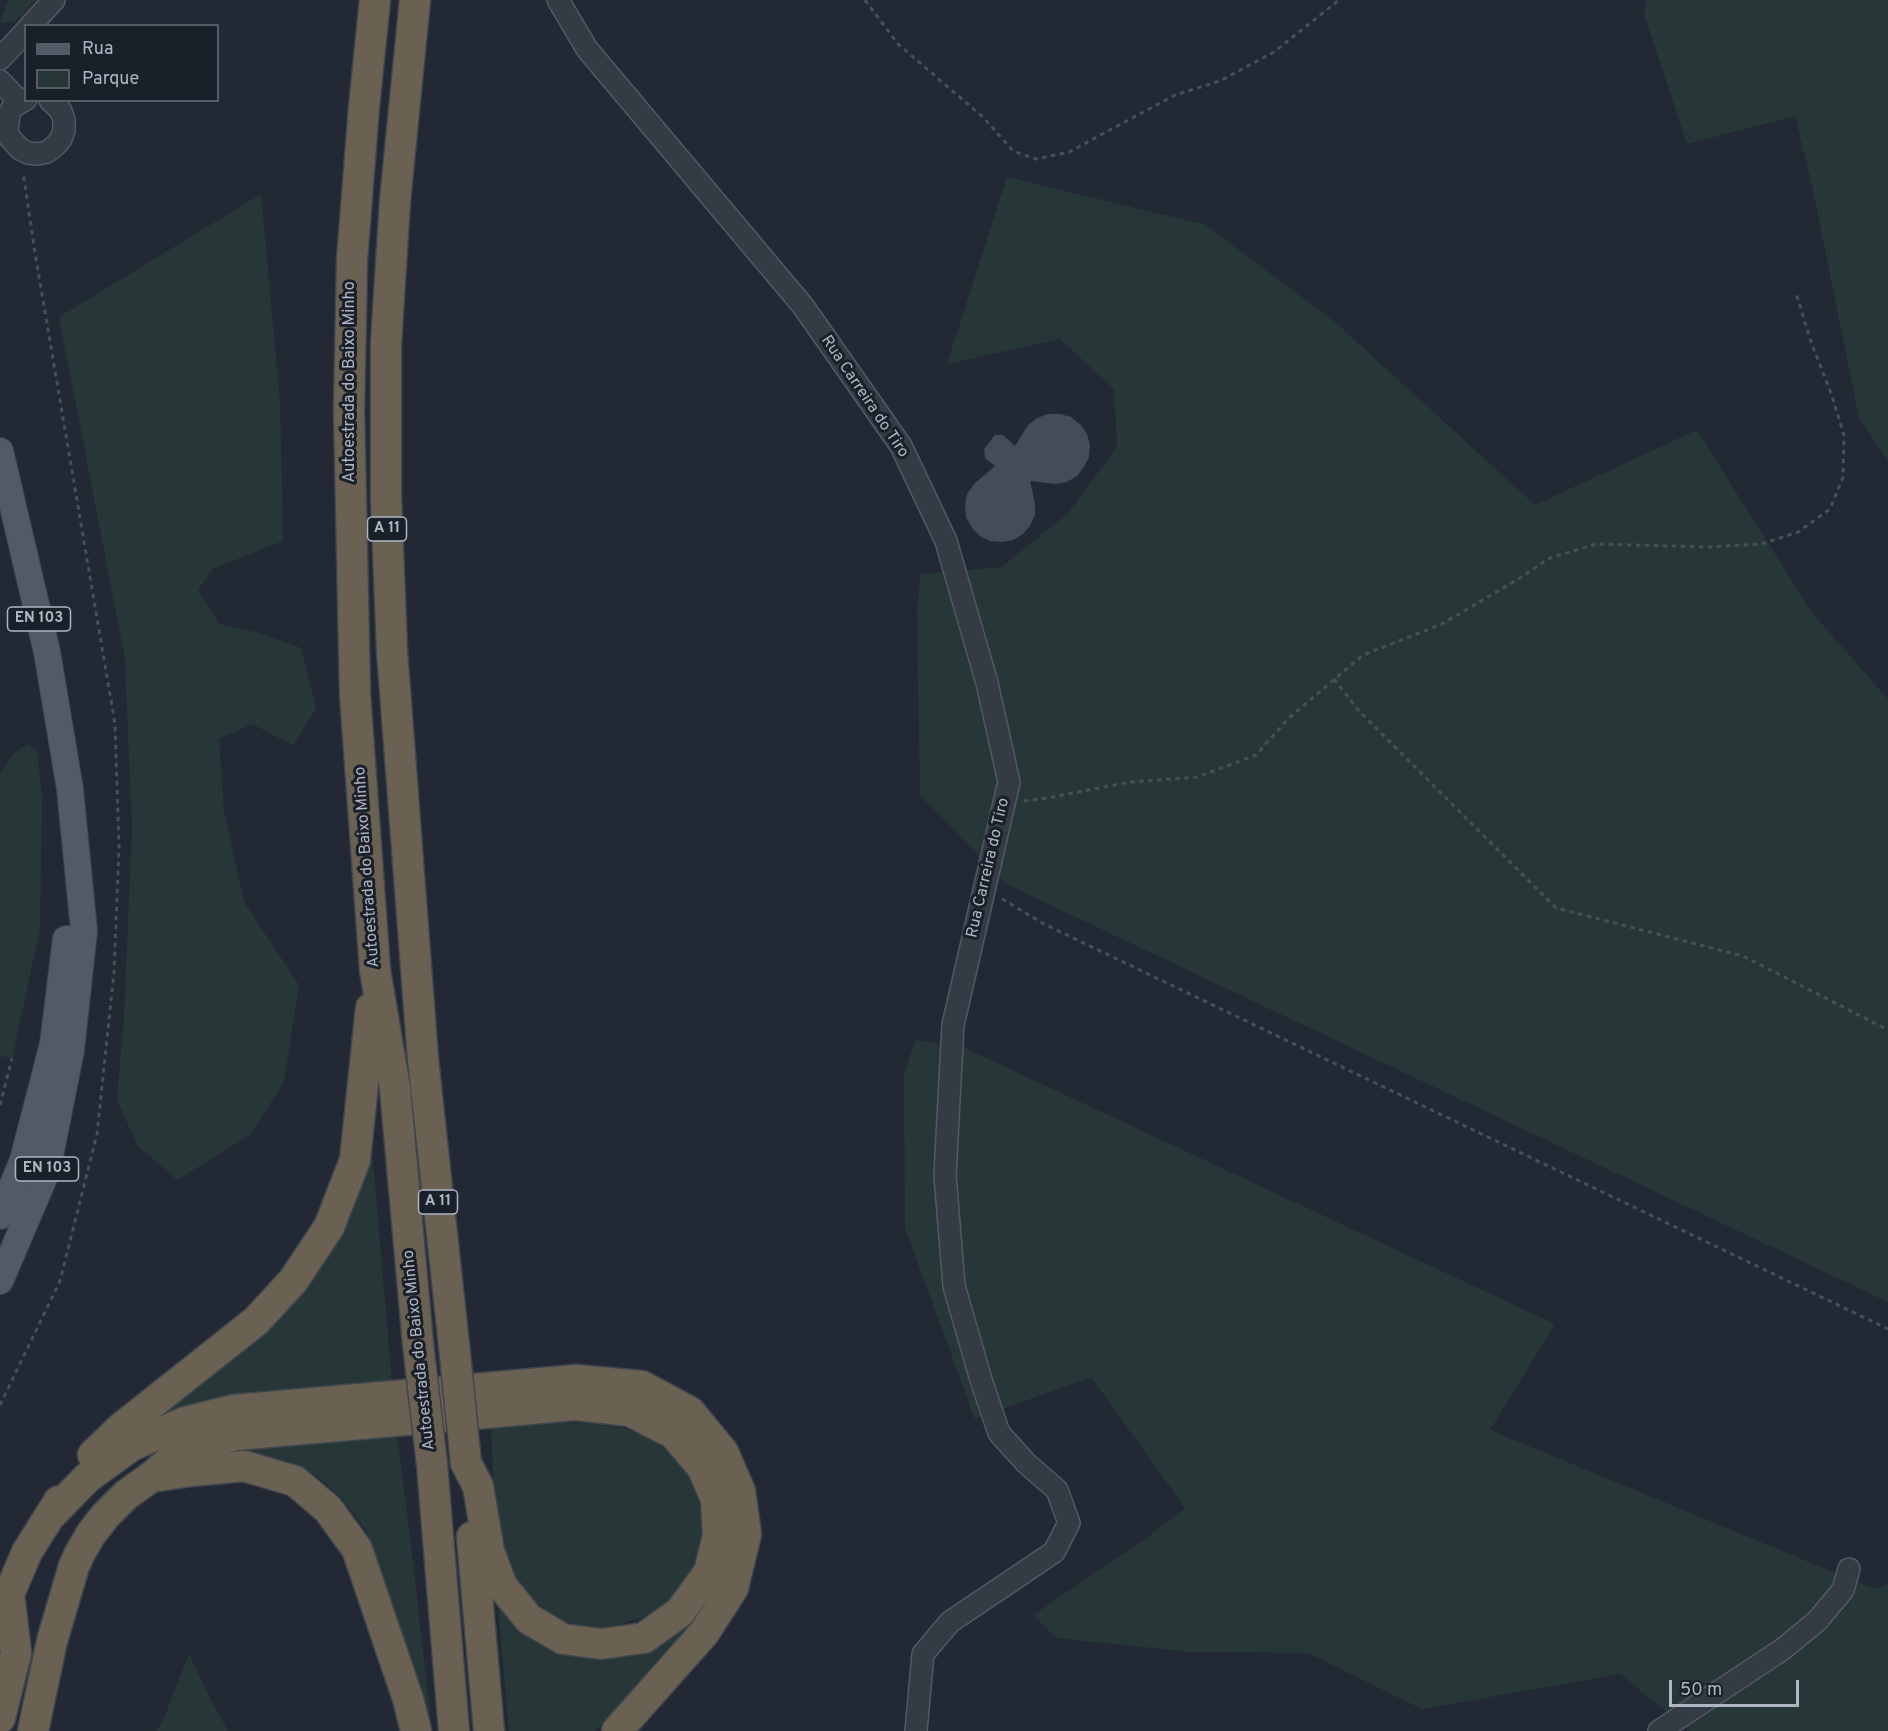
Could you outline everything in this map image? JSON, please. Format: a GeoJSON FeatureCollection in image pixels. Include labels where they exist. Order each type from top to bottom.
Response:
{"type":"FeatureCollection","features":[{"type":"Feature","properties":{"kind":"highway","name":"Autoestrada do Baixo Minho"},"geometry":{"type":"LineString","coordinates":[[375,0],[352,260],[349,410],[357,734],[375,970],[395,1088],[418,1344],[432,1464],[454,1731]]}},
{"type":"Feature","properties":{"kind":"highway","name":"Autoestrada do Baixo Minho"},"geometry":{"type":"LineString","coordinates":[[415,0],[396,189],[386,345],[386,497],[392,651],[423,1059],[466,1463],[489,1731]]}},
{"type":"Feature","properties":{"kind":"highway"},"geometry":{"type":"LineString","coordinates":[[0,1656],[3,1606],[27,1552],[78,1470],[122,1428],[256,1321],[293,1281],[329,1227],[355,1160],[375,970]]}},
{"type":"Feature","properties":{"kind":"highway"},"geometry":{"type":"LineString","coordinates":[[49,1517],[87,1478],[131,1446],[185,1422],[233,1410],[576,1380],[642,1386],[690,1412],[723,1452],[740,1491],[746,1534],[733,1588],[704,1633],[617,1731]]}},
{"type":"Feature","properties":{"kind":"highway"},"geometry":{"type":"LineString","coordinates":[[33,1731],[52,1641],[80,1553],[105,1516],[187,1446],[236,1435],[576,1405],[630,1411],[674,1434],[702,1467],[716,1499],[718,1536],[709,1572],[680,1612],[644,1638],[602,1644],[564,1639],[529,1619],[502,1586],[489,1551],[478,1486],[466,1463]]}},
{"type":"Feature","properties":{"kind":"highway"},"geometry":{"type":"LineString","coordinates":[[151,1477],[244,1466],[295,1481],[328,1509],[357,1549],[408,1699],[416,1731]]}},
{"type":"Feature","properties":{"kind":"highway"},"geometry":{"type":"LineString","coordinates":[[0,1718],[16,1653],[3,1606]]}},
{"type":"Feature","properties":{"kind":"main road","name":"EN 103"},"geometry":{"type":"LineString","coordinates":[[0,451],[47,652],[70,789],[84,931],[71,1050],[47,1171],[0,1281]]}},
{"type":"Feature","properties":{"kind":"main road","name":"EN 103"},"geometry":{"type":"LineString","coordinates":[[0,1216],[23,1160],[53,1044],[67,929],[70,789]]}},
{"type":"Feature","properties":{"kind":"street"},"geometry":{"type":"LineString","coordinates":[[32,24],[54,0]]}},
{"type":"Feature","properties":{"kind":"street","name":"Rua Carreira do Tiro"},"geometry":{"type":"LineString","coordinates":[[558,0],[587,49],[803,306],[901,446],[946,541],[987,683],[1009,782],[953,1025],[945,1175],[954,1286],[999,1433],[1026,1463],[1057,1490],[1069,1523],[1054,1552],[950,1622],[923,1654],[919,1729]]}},
{"type":"Feature","properties":{"kind":"street"},"geometry":{"type":"LineString","coordinates":[[0,58],[24,33]]}},
{"type":"Feature","properties":{"kind":"street"},"geometry":{"type":"LineString","coordinates":[[0,81],[22,100],[9,114],[4,132],[14,144],[28,153],[47,152],[61,139],[64,120],[61,111],[52,102]]}},
{"type":"Feature","properties":{"kind":"street"},"geometry":{"type":"LineString","coordinates":[[1659,1731],[1783,1649],[1817,1621],[1843,1590],[1849,1569]]}},
{"type":"Feature","properties":{"kind":"path"},"geometry":{"type":"LineString","coordinates":[[865,0],[898,44],[984,118],[1013,152],[1036,159],[1069,152],[1175,95],[1220,81],[1274,52],[1339,0]]}},
{"type":"Feature","properties":{"kind":"path"},"geometry":{"type":"LineString","coordinates":[[1004,802],[1047,798],[1130,782],[1197,777],[1256,755],[1289,718],[1363,655],[1442,624],[1550,558],[1596,544],[1710,547],[1761,544],[1798,532],[1830,509],[1843,477],[1844,435],[1796,293]]}},
{"type":"Feature","properties":{"kind":"path"},"geometry":{"type":"LineString","coordinates":[[1334,679],[1359,711],[1556,908],[1743,956],[1888,1030]]}},
{"type":"Feature","properties":{"kind":"path"},"geometry":{"type":"LineString","coordinates":[[985,889],[1044,924],[1888,1329]]}},
{"type":"Feature","properties":{"kind":"path"},"geometry":{"type":"LineString","coordinates":[[0,1105],[12,1058]]}},
{"type":"Feature","properties":{"kind":"green space"},"geometry":{"type":"Polygon","coordinates":[[[8,0],[36,0],[14,22],[0,22],[8,0]]]}},
{"type":"Feature","properties":{"kind":"green space"},"geometry":{"type":"Polygon","coordinates":[[[1647,0],[1888,0],[1888,461],[1859,418],[1812,185],[1795,116],[1687,144],[1644,14],[1647,0]]]}},
{"type":"Feature","properties":{"kind":"green space"},"geometry":{"type":"Polygon","coordinates":[[[1007,177],[1206,225],[1335,322],[1535,505],[1697,430],[1812,613],[1888,699],[1888,1302],[1008,885],[920,795],[917,609],[921,574],[1002,567],[1068,513],[1117,447],[1114,389],[1060,339],[947,364],[1007,177]]]}},
{"type":"Feature","properties":{"kind":"green space"},"geometry":{"type":"Polygon","coordinates":[[[261,194],[280,402],[283,541],[213,569],[198,590],[219,624],[256,632],[301,648],[316,709],[293,745],[252,724],[219,739],[224,810],[244,902],[299,985],[284,1082],[250,1135],[177,1180],[137,1145],[117,1099],[124,1018],[132,829],[125,659],[59,317],[261,194]]]}},
{"type":"Feature","properties":{"kind":"green space"},"geometry":{"type":"Polygon","coordinates":[[[27,744],[37,751],[42,795],[40,929],[12,1058],[0,1056],[0,774],[12,755],[27,744]]]}},
{"type":"Feature","properties":{"kind":"green space"},"geometry":{"type":"Polygon","coordinates":[[[915,1040],[965,1048],[1555,1324],[1490,1430],[1874,1589],[1888,1584],[1888,1731],[1688,1731],[1620,1674],[1422,1709],[1308,1653],[1191,1652],[1056,1638],[1033,1615],[1145,1539],[1185,1508],[1091,1377],[975,1419],[905,1228],[904,1075],[915,1040]]]}},
{"type":"Feature","properties":{"kind":"green space"},"geometry":{"type":"Polygon","coordinates":[[[369,1155],[373,1160],[392,1383],[154,1420],[288,1306],[318,1272],[345,1225],[369,1155]]]}},
{"type":"Feature","properties":{"kind":"green space"},"geometry":{"type":"Polygon","coordinates":[[[589,1423],[634,1430],[660,1445],[685,1469],[699,1500],[703,1529],[696,1563],[678,1594],[650,1615],[611,1627],[582,1627],[553,1617],[525,1592],[506,1566],[496,1536],[491,1426],[589,1423]]]}},
{"type":"Feature","properties":{"kind":"green space"},"geometry":{"type":"Polygon","coordinates":[[[397,1434],[432,1731],[429,1731],[380,1567],[366,1530],[341,1497],[318,1477],[290,1462],[249,1451],[261,1447],[397,1434]]]}},
{"type":"Feature","properties":{"kind":"green space"},"geometry":{"type":"Polygon","coordinates":[[[498,1607],[513,1624],[531,1636],[676,1633],[699,1615],[668,1653],[595,1731],[509,1731],[498,1607]]]}},
{"type":"Feature","properties":{"kind":"green space"},"geometry":{"type":"Polygon","coordinates":[[[189,1654],[228,1731],[156,1731],[164,1718],[189,1654]]]}},
{"type":"Feature","properties":{"kind":"building"},"geometry":{"type":"Polygon","coordinates":[[[1048,414],[1071,417],[1081,425],[1090,445],[1089,457],[1084,467],[1077,476],[1067,482],[1056,484],[1030,481],[1035,515],[1023,534],[1013,540],[1002,542],[990,541],[980,536],[966,517],[965,506],[967,494],[974,484],[995,466],[985,458],[984,449],[995,435],[1003,435],[1015,446],[1028,425],[1048,414]]]}}]}
